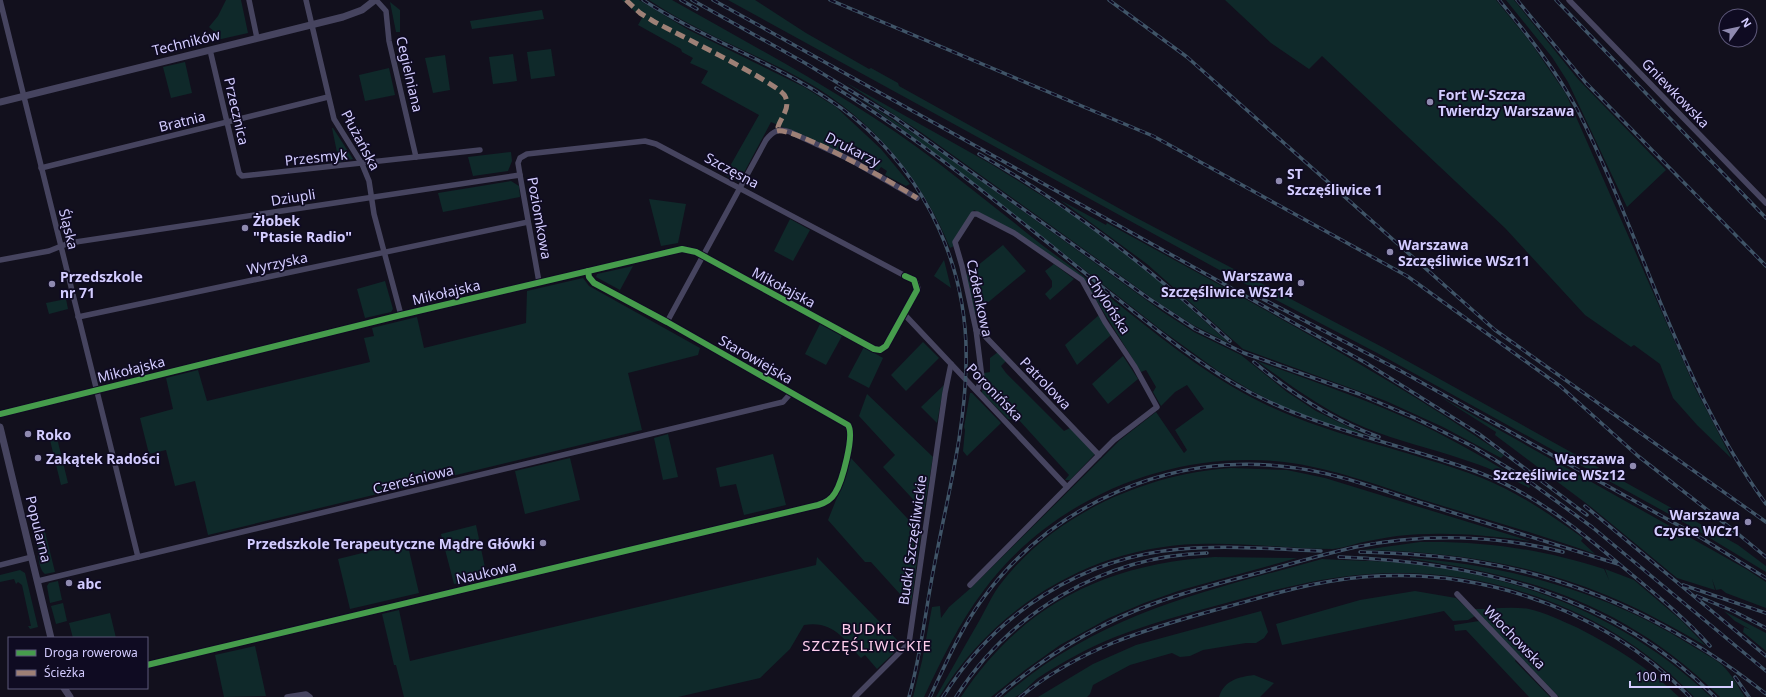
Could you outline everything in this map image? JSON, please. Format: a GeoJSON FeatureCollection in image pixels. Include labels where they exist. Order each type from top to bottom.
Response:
{"type":"FeatureCollection","features":[{"type":"Feature","properties":{"kind":"street","name":"Śląska"},"geometry":{"type":"LineString","coordinates":[[0,0],[138,557]]}},
{"type":"Feature","properties":{"kind":"street"},"geometry":{"type":"LineString","coordinates":[[248,0],[257,38]]}},
{"type":"Feature","properties":{"kind":"street","name":"Płużańska"},"geometry":{"type":"LineString","coordinates":[[306,0],[328,97],[338,127],[362,164],[369,181],[374,214],[401,315]]}},
{"type":"Feature","properties":{"kind":"street","name":"Techników"},"geometry":{"type":"LineString","coordinates":[[0,102],[356,13],[368,7],[376,0]]}},
{"type":"Feature","properties":{"kind":"street","name":"Cegielniana"},"geometry":{"type":"LineString","coordinates":[[376,0],[386,11],[389,41],[416,157]]}},
{"type":"Feature","properties":{"kind":"street","name":"Gniewkowska"},"geometry":{"type":"LineString","coordinates":[[1569,0],[1766,203]]}},
{"type":"Feature","properties":{"kind":"street","name":"Przecznica"},"geometry":{"type":"LineString","coordinates":[[210,50],[239,173],[242,176]]}},
{"type":"Feature","properties":{"kind":"street","name":"Bratnia"},"geometry":{"type":"LineString","coordinates":[[41,168],[328,97]]}},
{"type":"Feature","properties":{"kind":"street","name":"Drukarzy"},"geometry":{"type":"LineString","coordinates":[[740,188],[766,140],[776,131],[790,132],[851,160],[917,198]]}},
{"type":"Feature","properties":{"kind":"street","name":"Szczęsna"},"geometry":{"type":"LineString","coordinates":[[520,158],[527,154],[650,142],[911,279],[917,285],[917,292],[904,314]]}},
{"type":"Feature","properties":{"kind":"street","name":"Przesmyk"},"geometry":{"type":"LineString","coordinates":[[242,176],[480,150]]}},
{"type":"Feature","properties":{"kind":"street","name":"Poziomkowa"},"geometry":{"type":"LineString","coordinates":[[520,158],[518,163],[539,282]]}},
{"type":"Feature","properties":{"kind":"street","name":"Dziupli"},"geometry":{"type":"LineString","coordinates":[[0,260],[49,251],[70,243],[520,175]]}},
{"type":"Feature","properties":{"kind":"street"},"geometry":{"type":"LineString","coordinates":[[667,322],[740,188]]}},
{"type":"Feature","properties":{"kind":"street","name":"Czółenkowa"},"geometry":{"type":"LineString","coordinates":[[973,214],[955,242],[962,266],[976,330],[982,378],[977,390]]}},
{"type":"Feature","properties":{"kind":"street","name":"Chylońska"},"geometry":{"type":"LineString","coordinates":[[973,214],[983,216],[1014,233],[1082,280],[1105,322],[1150,392],[1157,409],[1135,423],[1099,455]]}},
{"type":"Feature","properties":{"kind":"street","name":"Wyrzyska"},"geometry":{"type":"LineString","coordinates":[[78,317],[528,222]]}},
{"type":"Feature","properties":{"kind":"street","name":"Mikołajska"},"geometry":{"type":"LineString","coordinates":[[0,414],[401,315],[675,250],[687,249],[702,256],[874,349],[880,350],[886,346],[904,314]]}},
{"type":"Feature","properties":{"kind":"street","name":"Starowiejska"},"geometry":{"type":"LineString","coordinates":[[588,271],[589,277],[594,283],[667,322],[848,425],[851,435],[841,482],[830,500]]}},
{"type":"Feature","properties":{"kind":"street","name":"Poronińska"},"geometry":{"type":"LineString","coordinates":[[904,314],[977,390],[1067,488]]}},
{"type":"Feature","properties":{"kind":"street","name":"Patrolowa"},"geometry":{"type":"LineString","coordinates":[[976,330],[981,332],[1099,455]]}},
{"type":"Feature","properties":{"kind":"street","name":"Budki Szczęśliwickie"},"geometry":{"type":"LineString","coordinates":[[855,697],[909,643],[945,393],[951,364]]}},
{"type":"Feature","properties":{"kind":"street","name":"Czereśniowa"},"geometry":{"type":"LineString","coordinates":[[38,581],[783,402],[791,393]]}},
{"type":"Feature","properties":{"kind":"street","name":"Popularna"},"geometry":{"type":"LineString","coordinates":[[1,432],[51,637]]}},
{"type":"Feature","properties":{"kind":"street"},"geometry":{"type":"LineString","coordinates":[[970,585],[1099,455]]}},
{"type":"Feature","properties":{"kind":"street","name":"Naukowa"},"geometry":{"type":"LineString","coordinates":[[148,665],[818,505],[830,500]]}},
{"type":"Feature","properties":{"kind":"street"},"geometry":{"type":"LineString","coordinates":[[0,565],[32,557]]}},
{"type":"Feature","properties":{"kind":"street","name":"Włochowska"},"geometry":{"type":"LineString","coordinates":[[1457,594],[1556,697]]}},
{"type":"Feature","properties":{"kind":"street"},"geometry":{"type":"LineString","coordinates":[[287,697],[306,694],[310,697]]}},
{"type":"Feature","properties":{"kind":"green space"},"geometry":{"type":"Polygon","coordinates":[[[226,0],[241,0],[248,33],[217,40],[215,32],[209,27],[218,16],[226,0]]]}},
{"type":"Feature","properties":{"kind":"green space"},"geometry":{"type":"Polygon","coordinates":[[[622,0],[639,0],[687,29],[804,87],[836,107],[881,149],[910,184],[906,186],[885,175],[887,171],[881,167],[878,171],[854,157],[859,149],[850,142],[847,143],[842,153],[771,122],[739,182],[725,175],[759,115],[701,83],[708,71],[690,63],[693,58],[682,52],[681,49],[638,25],[642,18],[622,0]]]}},
{"type":"Feature","properties":{"kind":"green space"},"geometry":{"type":"Polygon","coordinates":[[[649,0],[672,0],[807,76],[873,117],[937,162],[1195,363],[1231,386],[1291,416],[1354,438],[1450,467],[1482,478],[1509,490],[1571,529],[1583,538],[1581,541],[1595,554],[1340,473],[1284,462],[1241,460],[1199,464],[1157,473],[1117,487],[1079,506],[1044,529],[1012,558],[984,590],[959,628],[924,697],[913,697],[922,661],[932,607],[940,606],[941,618],[949,607],[972,587],[1120,440],[1156,412],[1184,453],[1187,450],[1175,430],[1204,409],[1187,385],[1175,392],[1161,406],[1153,392],[1156,387],[1146,370],[1141,372],[1086,284],[1014,232],[974,210],[953,241],[954,246],[950,248],[939,222],[910,175],[893,153],[853,114],[831,97],[807,82],[687,23],[649,0]]]}},
{"type":"Feature","properties":{"kind":"green space"},"geometry":{"type":"Polygon","coordinates":[[[728,0],[755,0],[806,33],[869,69],[871,68],[898,83],[899,86],[1131,215],[1384,348],[1738,545],[1766,566],[1766,572],[1685,523],[1381,355],[1234,278],[728,0]]]}},
{"type":"Feature","properties":{"kind":"green space"},"geometry":{"type":"Polygon","coordinates":[[[1225,0],[1496,0],[1531,43],[1566,94],[1695,388],[1732,459],[1697,425],[1673,398],[1660,364],[1634,345],[1631,347],[1585,315],[1505,228],[1322,56],[1309,69],[1271,43],[1225,0]]]}},
{"type":"Feature","properties":{"kind":"green space"},"geometry":{"type":"Polygon","coordinates":[[[1506,0],[1514,0],[1577,78],[1666,170],[1627,207],[1568,82],[1552,57],[1506,0]]]}},
{"type":"Feature","properties":{"kind":"green space"},"geometry":{"type":"Polygon","coordinates":[[[390,2],[400,10],[400,32],[396,32],[390,2]]]}},
{"type":"Feature","properties":{"kind":"green space"},"geometry":{"type":"Polygon","coordinates":[[[542,10],[544,19],[472,29],[470,21],[542,10]]]}},
{"type":"Feature","properties":{"kind":"green space"},"geometry":{"type":"Polygon","coordinates":[[[551,49],[555,76],[531,79],[527,52],[551,49]]]}},
{"type":"Feature","properties":{"kind":"green space"},"geometry":{"type":"Polygon","coordinates":[[[513,54],[517,81],[493,84],[489,57],[513,54]]]}},
{"type":"Feature","properties":{"kind":"green space"},"geometry":{"type":"Polygon","coordinates":[[[445,55],[450,90],[433,93],[425,58],[445,55]]]}},
{"type":"Feature","properties":{"kind":"green space"},"geometry":{"type":"Polygon","coordinates":[[[185,62],[192,93],[171,98],[163,67],[185,62]]]}},
{"type":"Feature","properties":{"kind":"green space"},"geometry":{"type":"Polygon","coordinates":[[[389,68],[395,95],[365,101],[359,75],[389,68]]]}},
{"type":"Feature","properties":{"kind":"green space"},"geometry":{"type":"Polygon","coordinates":[[[845,82],[991,164],[1068,212],[1116,247],[1165,286],[1229,343],[1193,325],[1156,301],[922,133],[845,82]]]}},
{"type":"Feature","properties":{"kind":"green space"},"geometry":{"type":"Polygon","coordinates":[[[858,97],[931,145],[1163,312],[1194,332],[1241,355],[1287,392],[1316,411],[1371,438],[1288,409],[1252,391],[1218,371],[1160,329],[939,156],[858,97]]]}},
{"type":"Feature","properties":{"kind":"green space"},"geometry":{"type":"Polygon","coordinates":[[[333,128],[353,159],[339,162],[333,128]]]}},
{"type":"Feature","properties":{"kind":"green space"},"geometry":{"type":"Polygon","coordinates":[[[511,152],[512,161],[508,171],[473,176],[468,157],[511,152]]]}},
{"type":"Feature","properties":{"kind":"green space"},"geometry":{"type":"Polygon","coordinates":[[[511,181],[519,186],[520,197],[443,212],[438,193],[511,181]]]}},
{"type":"Feature","properties":{"kind":"green space"},"geometry":{"type":"Polygon","coordinates":[[[649,199],[686,204],[678,243],[661,246],[649,199]]]}},
{"type":"Feature","properties":{"kind":"green space"},"geometry":{"type":"Polygon","coordinates":[[[1060,200],[1106,225],[1107,223],[1308,334],[1407,392],[1504,455],[1501,458],[1443,427],[1386,401],[1243,349],[1147,264],[1060,200]]]}},
{"type":"Feature","properties":{"kind":"green space"},"geometry":{"type":"Polygon","coordinates":[[[790,219],[810,230],[793,261],[774,251],[790,219]]]}},
{"type":"Feature","properties":{"kind":"green space"},"geometry":{"type":"Polygon","coordinates":[[[1003,245],[1026,271],[974,314],[966,275],[1003,245]]]}},
{"type":"Feature","properties":{"kind":"green space"},"geometry":{"type":"Polygon","coordinates":[[[944,260],[951,288],[934,276],[944,260]]]}},
{"type":"Feature","properties":{"kind":"green space"},"geometry":{"type":"Polygon","coordinates":[[[1054,264],[1074,279],[1050,300],[1045,294],[1052,287],[1052,281],[1045,271],[1054,264]]]}},
{"type":"Feature","properties":{"kind":"green space"},"geometry":{"type":"Polygon","coordinates":[[[633,266],[620,290],[596,277],[597,274],[633,266]]]}},
{"type":"Feature","properties":{"kind":"green space"},"geometry":{"type":"Polygon","coordinates":[[[583,278],[589,286],[700,348],[698,355],[628,373],[642,430],[208,535],[195,481],[175,486],[166,450],[149,454],[140,418],[173,409],[166,378],[198,370],[207,401],[370,362],[364,338],[374,336],[372,328],[417,317],[424,348],[526,323],[527,291],[583,278]]]}},
{"type":"Feature","properties":{"kind":"green space"},"geometry":{"type":"Polygon","coordinates":[[[385,281],[393,309],[391,312],[365,318],[357,289],[385,281]]]}},
{"type":"Feature","properties":{"kind":"green space"},"geometry":{"type":"Polygon","coordinates":[[[66,299],[68,309],[49,314],[46,303],[66,299]]]}},
{"type":"Feature","properties":{"kind":"green space"},"geometry":{"type":"Polygon","coordinates":[[[1099,315],[1111,335],[1077,365],[1065,345],[1099,315]]]}},
{"type":"Feature","properties":{"kind":"green space"},"geometry":{"type":"Polygon","coordinates":[[[820,324],[842,336],[826,365],[805,354],[820,324]]]}},
{"type":"Feature","properties":{"kind":"green space"},"geometry":{"type":"Polygon","coordinates":[[[923,342],[939,358],[906,391],[891,375],[923,342]]]}},
{"type":"Feature","properties":{"kind":"green space"},"geometry":{"type":"Polygon","coordinates":[[[864,347],[883,358],[869,388],[848,377],[864,347]]]}},
{"type":"Feature","properties":{"kind":"green space"},"geometry":{"type":"Polygon","coordinates":[[[998,352],[1006,361],[1001,366],[1006,373],[1064,431],[1070,428],[1095,454],[1070,480],[1065,480],[1069,475],[1018,419],[1008,419],[982,393],[984,373],[990,372],[990,358],[998,352]]]}},
{"type":"Feature","properties":{"kind":"green space"},"geometry":{"type":"Polygon","coordinates":[[[1123,356],[1138,379],[1108,404],[1092,384],[1123,356]]]}},
{"type":"Feature","properties":{"kind":"green space"},"geometry":{"type":"Polygon","coordinates":[[[1257,361],[1361,399],[1422,425],[1477,454],[1530,486],[1529,488],[1504,475],[1479,465],[1390,437],[1351,422],[1323,407],[1257,361]]]}},
{"type":"Feature","properties":{"kind":"green space"},"geometry":{"type":"Polygon","coordinates":[[[944,385],[937,423],[921,407],[944,385]]]}},
{"type":"Feature","properties":{"kind":"green space"},"geometry":{"type":"Polygon","coordinates":[[[970,393],[972,393],[1001,423],[967,456],[963,451],[964,427],[970,393]]]}},
{"type":"Feature","properties":{"kind":"green space"},"geometry":{"type":"Polygon","coordinates":[[[867,394],[933,457],[924,511],[883,467],[895,455],[859,416],[867,394]]]}},
{"type":"Feature","properties":{"kind":"green space"},"geometry":{"type":"Polygon","coordinates":[[[1439,396],[1746,569],[1766,582],[1766,608],[1726,593],[1721,589],[1716,590],[1712,579],[1715,590],[1677,578],[1591,507],[1495,435],[1496,432],[1439,396]]]}},
{"type":"Feature","properties":{"kind":"green space"},"geometry":{"type":"Polygon","coordinates":[[[668,434],[678,477],[663,480],[654,438],[668,434]]]}},
{"type":"Feature","properties":{"kind":"green space"},"geometry":{"type":"Polygon","coordinates":[[[57,438],[68,483],[61,485],[50,440],[57,438]]]}},
{"type":"Feature","properties":{"kind":"green space"},"geometry":{"type":"Polygon","coordinates":[[[773,454],[786,505],[744,515],[736,484],[720,487],[716,468],[773,454]]]}},
{"type":"Feature","properties":{"kind":"green space"},"geometry":{"type":"Polygon","coordinates":[[[849,456],[921,533],[911,604],[909,604],[871,562],[865,562],[828,520],[844,480],[849,456]]]}},
{"type":"Feature","properties":{"kind":"green space"},"geometry":{"type":"Polygon","coordinates":[[[570,458],[580,500],[525,514],[515,471],[570,458]]]}},
{"type":"Feature","properties":{"kind":"green space"},"geometry":{"type":"Polygon","coordinates":[[[1231,468],[1287,470],[1325,478],[1530,541],[1481,535],[1430,534],[1392,537],[1333,549],[1231,544],[1197,544],[1158,548],[1120,557],[1083,570],[1049,588],[1017,610],[988,636],[962,665],[939,697],[936,697],[999,586],[1021,561],[1045,538],[1073,519],[1102,503],[1133,489],[1166,479],[1198,472],[1231,468]]]}},
{"type":"Feature","properties":{"kind":"green space"},"geometry":{"type":"Polygon","coordinates":[[[476,525],[487,577],[454,584],[441,534],[476,525]]]}},
{"type":"Feature","properties":{"kind":"green space"},"geometry":{"type":"Polygon","coordinates":[[[45,532],[55,572],[45,574],[40,566],[36,534],[45,532]]]}},
{"type":"Feature","properties":{"kind":"green space"},"geometry":{"type":"Polygon","coordinates":[[[407,542],[419,593],[350,609],[338,559],[407,542]]]}},
{"type":"Feature","properties":{"kind":"green space"},"geometry":{"type":"Polygon","coordinates":[[[1420,542],[1468,543],[1535,551],[1604,569],[1609,580],[1605,569],[1634,580],[1682,621],[1706,646],[1619,600],[1577,584],[1547,575],[1517,567],[1456,556],[1363,550],[1420,542]]]}},
{"type":"Feature","properties":{"kind":"green space"},"geometry":{"type":"Polygon","coordinates":[[[817,557],[900,643],[900,647],[877,669],[865,655],[861,658],[837,632],[823,625],[814,624],[804,625],[790,649],[760,678],[678,697],[404,697],[396,665],[394,665],[382,614],[399,610],[410,661],[816,565],[817,557]]]}},
{"type":"Feature","properties":{"kind":"green space"},"geometry":{"type":"Polygon","coordinates":[[[1214,557],[1297,558],[1181,590],[1144,603],[1109,618],[1060,645],[991,697],[961,697],[985,665],[1011,637],[1039,614],[1070,595],[1102,580],[1137,569],[1175,561],[1214,557]]]}},
{"type":"Feature","properties":{"kind":"green space"},"geometry":{"type":"Polygon","coordinates":[[[1410,558],[1483,567],[1519,575],[1555,584],[1624,610],[1657,626],[1718,662],[1728,672],[1745,697],[1720,697],[1686,666],[1651,640],[1615,618],[1577,601],[1538,586],[1498,575],[1410,558]]]}},
{"type":"Feature","properties":{"kind":"green space"},"geometry":{"type":"Polygon","coordinates":[[[1322,559],[1391,562],[1444,569],[1486,577],[1528,589],[1568,604],[1606,622],[1643,643],[1678,668],[1711,697],[1694,697],[1661,666],[1625,640],[1587,618],[1546,600],[1503,586],[1460,578],[1415,573],[1370,574],[1316,581],[1262,593],[1170,618],[1115,637],[1095,646],[1047,672],[1035,680],[1018,696],[1003,697],[1040,668],[1077,645],[1115,625],[1194,595],[1322,559]]]}},
{"type":"Feature","properties":{"kind":"green space"},"geometry":{"type":"Polygon","coordinates":[[[20,570],[25,573],[38,627],[30,629],[28,626],[31,626],[22,585],[18,582],[16,584],[14,579],[0,582],[0,575],[20,570]]]}},
{"type":"Feature","properties":{"kind":"green space"},"geometry":{"type":"Polygon","coordinates":[[[58,581],[62,600],[50,603],[47,586],[49,583],[58,581]]]}},
{"type":"Feature","properties":{"kind":"green space"},"geometry":{"type":"Polygon","coordinates":[[[1415,591],[1456,598],[1475,616],[1468,620],[1453,621],[1444,611],[1282,645],[1276,624],[1360,600],[1415,591]]]}},
{"type":"Feature","properties":{"kind":"green space"},"geometry":{"type":"Polygon","coordinates":[[[63,603],[67,621],[56,624],[51,606],[63,603]]]}},
{"type":"Feature","properties":{"kind":"green space"},"geometry":{"type":"Polygon","coordinates":[[[1522,608],[1554,617],[1605,643],[1644,667],[1679,697],[1559,697],[1474,609],[1522,608]]]}},
{"type":"Feature","properties":{"kind":"green space"},"geometry":{"type":"Polygon","coordinates":[[[1261,611],[1268,632],[1264,638],[1256,643],[1246,643],[1203,650],[1190,656],[1180,657],[1172,653],[1130,665],[1093,685],[1090,694],[1087,697],[1038,697],[1093,664],[1136,645],[1261,611]]]}},
{"type":"Feature","properties":{"kind":"green space"},"geometry":{"type":"Polygon","coordinates":[[[1724,611],[1766,633],[1766,651],[1743,632],[1744,627],[1751,630],[1735,621],[1724,611]]]}},
{"type":"Feature","properties":{"kind":"green space"},"geometry":{"type":"Polygon","coordinates":[[[110,613],[116,637],[73,637],[69,623],[110,613]]]}},
{"type":"Feature","properties":{"kind":"green space"},"geometry":{"type":"Polygon","coordinates":[[[1479,621],[1550,697],[1529,697],[1466,630],[1455,631],[1454,625],[1479,621]]]}},
{"type":"Feature","properties":{"kind":"green space"},"geometry":{"type":"Polygon","coordinates":[[[255,646],[266,696],[224,697],[215,655],[255,646]]]}},
{"type":"Feature","properties":{"kind":"green space"},"geometry":{"type":"Polygon","coordinates":[[[1254,675],[1274,683],[1260,697],[1219,697],[1221,691],[1228,683],[1238,678],[1254,675]]]}},
{"type":"Feature","properties":{"kind":"railway"},"geometry":{"type":"LineString","coordinates":[[643,0],[669,16],[804,84],[830,100],[854,118],[880,142],[903,169],[923,198],[939,229],[951,261],[960,295],[965,330],[965,389],[963,414],[955,462],[921,645],[909,697]]}},
{"type":"Feature","properties":{"kind":"railway"},"geometry":{"type":"LineString","coordinates":[[681,0],[697,9]]}},
{"type":"Feature","properties":{"kind":"railway"},"geometry":{"type":"LineString","coordinates":[[692,0],[805,63],[894,117],[1148,298],[1195,329],[1244,353],[1359,394],[1415,418],[1472,446],[1523,477],[1592,527],[1766,671]]}},
{"type":"Feature","properties":{"kind":"railway"},"geometry":{"type":"LineString","coordinates":[[713,0],[1366,363],[1479,434],[1587,515]]}},
{"type":"Feature","properties":{"kind":"railway"},"geometry":{"type":"LineString","coordinates":[[830,0],[1153,136],[1407,276],[1560,386],[1638,456],[1766,557]]}},
{"type":"Feature","properties":{"kind":"railway"},"geometry":{"type":"LineString","coordinates":[[1109,0],[1187,57],[1495,330],[1766,522]]}},
{"type":"Feature","properties":{"kind":"railway"},"geometry":{"type":"LineString","coordinates":[[1499,0],[1541,53],[1560,80],[1577,109],[1601,158],[1685,361],[1709,410],[1736,458],[1766,504]]}},
{"type":"Feature","properties":{"kind":"railway"},"geometry":{"type":"LineString","coordinates":[[1517,0],[1586,83],[1766,266]]}},
{"type":"Feature","properties":{"kind":"railway"},"geometry":{"type":"LineString","coordinates":[[1556,0],[1766,218]]}},
{"type":"Feature","properties":{"kind":"railway"},"geometry":{"type":"LineString","coordinates":[[836,88],[872,111],[942,160],[1010,212],[1155,328],[1217,373],[1263,399],[1293,412],[1355,434],[1449,462],[1480,473],[1519,491],[1556,514],[1590,540],[1690,625],[1710,646]]}},
{"type":"Feature","properties":{"kind":"railway"},"geometry":{"type":"LineString","coordinates":[[979,154],[1013,174],[1079,218],[1110,241],[1171,289],[1230,341]]}},
{"type":"Feature","properties":{"kind":"railway"},"geometry":{"type":"LineString","coordinates":[[1257,296],[1399,370],[1703,539],[1766,578]]}},
{"type":"Feature","properties":{"kind":"railway"},"geometry":{"type":"LineString","coordinates":[[1254,362],[1283,385],[1313,405],[1345,423],[1379,437]]}},
{"type":"Feature","properties":{"kind":"railway"},"geometry":{"type":"LineString","coordinates":[[930,697],[961,633],[984,597],[1012,564],[1045,535],[1080,511],[1119,491],[1159,477],[1201,468],[1245,464],[1306,469],[1357,482],[1618,564]]}},
{"type":"Feature","properties":{"kind":"railway"},"geometry":{"type":"LineString","coordinates":[[1585,506],[1766,656]]}},
{"type":"Feature","properties":{"kind":"railway"},"geometry":{"type":"LineString","coordinates":[[997,697],[1053,654],[1093,630],[1136,610],[1197,590],[1320,556],[1382,542],[1434,538],[1486,539],[1538,546],[1563,552]]}},
{"type":"Feature","properties":{"kind":"railway"},"geometry":{"type":"LineString","coordinates":[[943,697],[964,667],[988,640],[1015,615],[1045,594],[1076,577],[1110,564],[1145,554],[1181,549],[1216,547],[1321,551]]}},
{"type":"Feature","properties":{"kind":"railway"},"geometry":{"type":"LineString","coordinates":[[1360,552],[1444,557],[1512,569],[1552,579],[1628,608],[1664,627],[1733,669],[1766,694]]}},
{"type":"Feature","properties":{"kind":"railway"},"geometry":{"type":"LineString","coordinates":[[956,697],[978,667],[1004,639],[1032,615],[1064,594],[1097,577],[1132,565],[1169,557],[1207,553]]}},
{"type":"Feature","properties":{"kind":"railway"},"geometry":{"type":"LineString","coordinates":[[1339,557],[1391,560],[1442,567],[1493,577],[1541,591],[1588,609],[1633,633],[1675,662],[1715,697]]}},
{"type":"Feature","properties":{"kind":"railway"},"geometry":{"type":"LineString","coordinates":[[1020,697],[1042,680],[1065,666],[1113,643],[1162,625],[1302,587],[1332,581],[1381,576],[1430,577],[1478,584],[1525,596],[1571,613],[1614,636],[1654,664],[1690,697]]}},
{"type":"Feature","properties":{"kind":"railway"},"geometry":{"type":"LineString","coordinates":[[1683,585],[1766,613]]}},
{"type":"Feature","properties":{"kind":"railway"},"geometry":{"type":"LineString","coordinates":[[1697,596],[1733,611],[1766,628]]}},
{"type":"Feature","properties":{"kind":"railway"},"geometry":{"type":"LineString","coordinates":[[1735,677],[1749,697]]}},
{"type":"Feature","properties":{"kind":"marked path"},"geometry":{"type":"LineString","coordinates":[[626,0],[640,13],[653,21],[746,70],[779,90],[787,100],[785,112],[778,127],[780,130]]}},
{"type":"Feature","properties":{"kind":"marked path"},"geometry":{"type":"LineString","coordinates":[[777,131],[787,132],[824,147],[869,170],[917,198]]}},
{"type":"Feature","properties":{"kind":"cycle path"},"geometry":{"type":"LineString","coordinates":[[0,414],[401,315],[682,249],[696,252],[874,349],[880,350],[886,346],[917,290],[914,280],[905,276]]}},
{"type":"Feature","properties":{"kind":"cycle path"},"geometry":{"type":"LineString","coordinates":[[148,665],[818,505],[832,498],[838,487],[847,459],[850,438],[850,430],[848,425],[667,322],[594,283],[589,277],[588,271]]}},
{"type":"Feature","properties":{"kind":"place","name":"Fort W-Szcza Twierdzy Warszawa"},"geometry":{"type":"Point","coordinates":[1430,102]}},
{"type":"Feature","properties":{"kind":"place","name":"ST Szczęśliwice 1"},"geometry":{"type":"Point","coordinates":[1279,181]}},
{"type":"Feature","properties":{"kind":"place","name":"Żłobek \"Ptasie Radio\""},"geometry":{"type":"Point","coordinates":[245,228]}},
{"type":"Feature","properties":{"kind":"place","name":"Warszawa Szczęśliwice WSz11"},"geometry":{"type":"Point","coordinates":[1390,252]}},
{"type":"Feature","properties":{"kind":"place","name":"Warszawa Szczęśliwice WSz14"},"geometry":{"type":"Point","coordinates":[1301,283]}},
{"type":"Feature","properties":{"kind":"place","name":"Przedszkole nr 71"},"geometry":{"type":"Point","coordinates":[52,284]}},
{"type":"Feature","properties":{"kind":"place","name":"Roko"},"geometry":{"type":"Point","coordinates":[28,434]}},
{"type":"Feature","properties":{"kind":"place","name":"Zakątek Radości"},"geometry":{"type":"Point","coordinates":[38,458]}},
{"type":"Feature","properties":{"kind":"place","name":"Warszawa Szczęśliwice WSz12"},"geometry":{"type":"Point","coordinates":[1633,466]}},
{"type":"Feature","properties":{"kind":"place","name":"Warszawa Czyste WCz1"},"geometry":{"type":"Point","coordinates":[1748,522]}},
{"type":"Feature","properties":{"kind":"place","name":"Przedszkole Terapeutyczne Mądre Główki"},"geometry":{"type":"Point","coordinates":[543,543]}},
{"type":"Feature","properties":{"kind":"place","name":"abc"},"geometry":{"type":"Point","coordinates":[69,583]}},
{"type":"Feature","properties":{"kind":"district","name":"BUDKI SZCZĘŚLIWICKIE"},"geometry":{"type":"Point","coordinates":[867,636]}}]}
